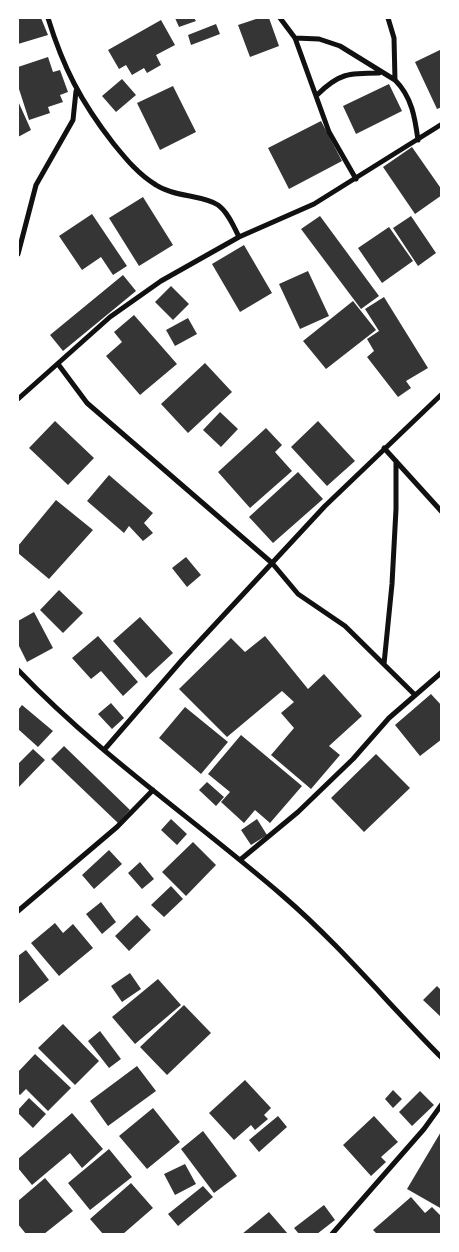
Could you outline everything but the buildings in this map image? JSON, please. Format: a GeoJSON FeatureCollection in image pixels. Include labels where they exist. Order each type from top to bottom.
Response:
{"type":"FeatureCollection","features":[{"type":"Feature","properties":{"kind":"street"},"geometry":{"type":"LineString","coordinates":[[48,18],[64,68],[76,91],[91,115],[140,174],[171,192],[218,205],[239,237]]}},
{"type":"Feature","properties":{"kind":"street"},"geometry":{"type":"LineString","coordinates":[[280,18],[296,38],[317,95],[328,132],[356,179]]}},
{"type":"Feature","properties":{"kind":"street"},"geometry":{"type":"LineString","coordinates":[[388,18],[394,38],[395,80]]}},
{"type":"Feature","properties":{"kind":"street"},"geometry":{"type":"LineString","coordinates":[[296,38],[319,38],[340,46],[380,73],[395,80],[410,103],[418,140]]}},
{"type":"Feature","properties":{"kind":"street"},"geometry":{"type":"LineString","coordinates":[[317,95],[333,80],[345,74],[380,73]]}},
{"type":"Feature","properties":{"kind":"street"},"geometry":{"type":"LineString","coordinates":[[18,254],[36,185],[73,120],[76,91]]}},
{"type":"Feature","properties":{"kind":"street"},"geometry":{"type":"LineString","coordinates":[[18,399],[117,312],[161,281],[239,237],[314,204],[442,124]]}},
{"type":"Feature","properties":{"kind":"street"},"geometry":{"type":"LineString","coordinates":[[58,364],[87,403],[272,563],[298,594],[345,626],[415,695]]}},
{"type":"Feature","properties":{"kind":"street"},"geometry":{"type":"LineString","coordinates":[[104,750],[182,660],[272,563],[384,448],[442,394]]}},
{"type":"Feature","properties":{"kind":"street"},"geometry":{"type":"LineString","coordinates":[[384,448],[442,512]]}},
{"type":"Feature","properties":{"kind":"street"},"geometry":{"type":"LineString","coordinates":[[384,664],[392,584],[396,509],[396,461]]}},
{"type":"Feature","properties":{"kind":"street"},"geometry":{"type":"LineString","coordinates":[[18,670],[40,693],[104,750],[284,896],[442,1058]]}},
{"type":"Feature","properties":{"kind":"street"},"geometry":{"type":"LineString","coordinates":[[240,860],[298,812],[353,760],[389,718],[442,672]]}},
{"type":"Feature","properties":{"kind":"street"},"geometry":{"type":"LineString","coordinates":[[18,911],[117,827],[153,790]]}},
{"type":"Feature","properties":{"kind":"street"},"geometry":{"type":"LineString","coordinates":[[332,1234],[424,1129],[442,1104]]}}]}
